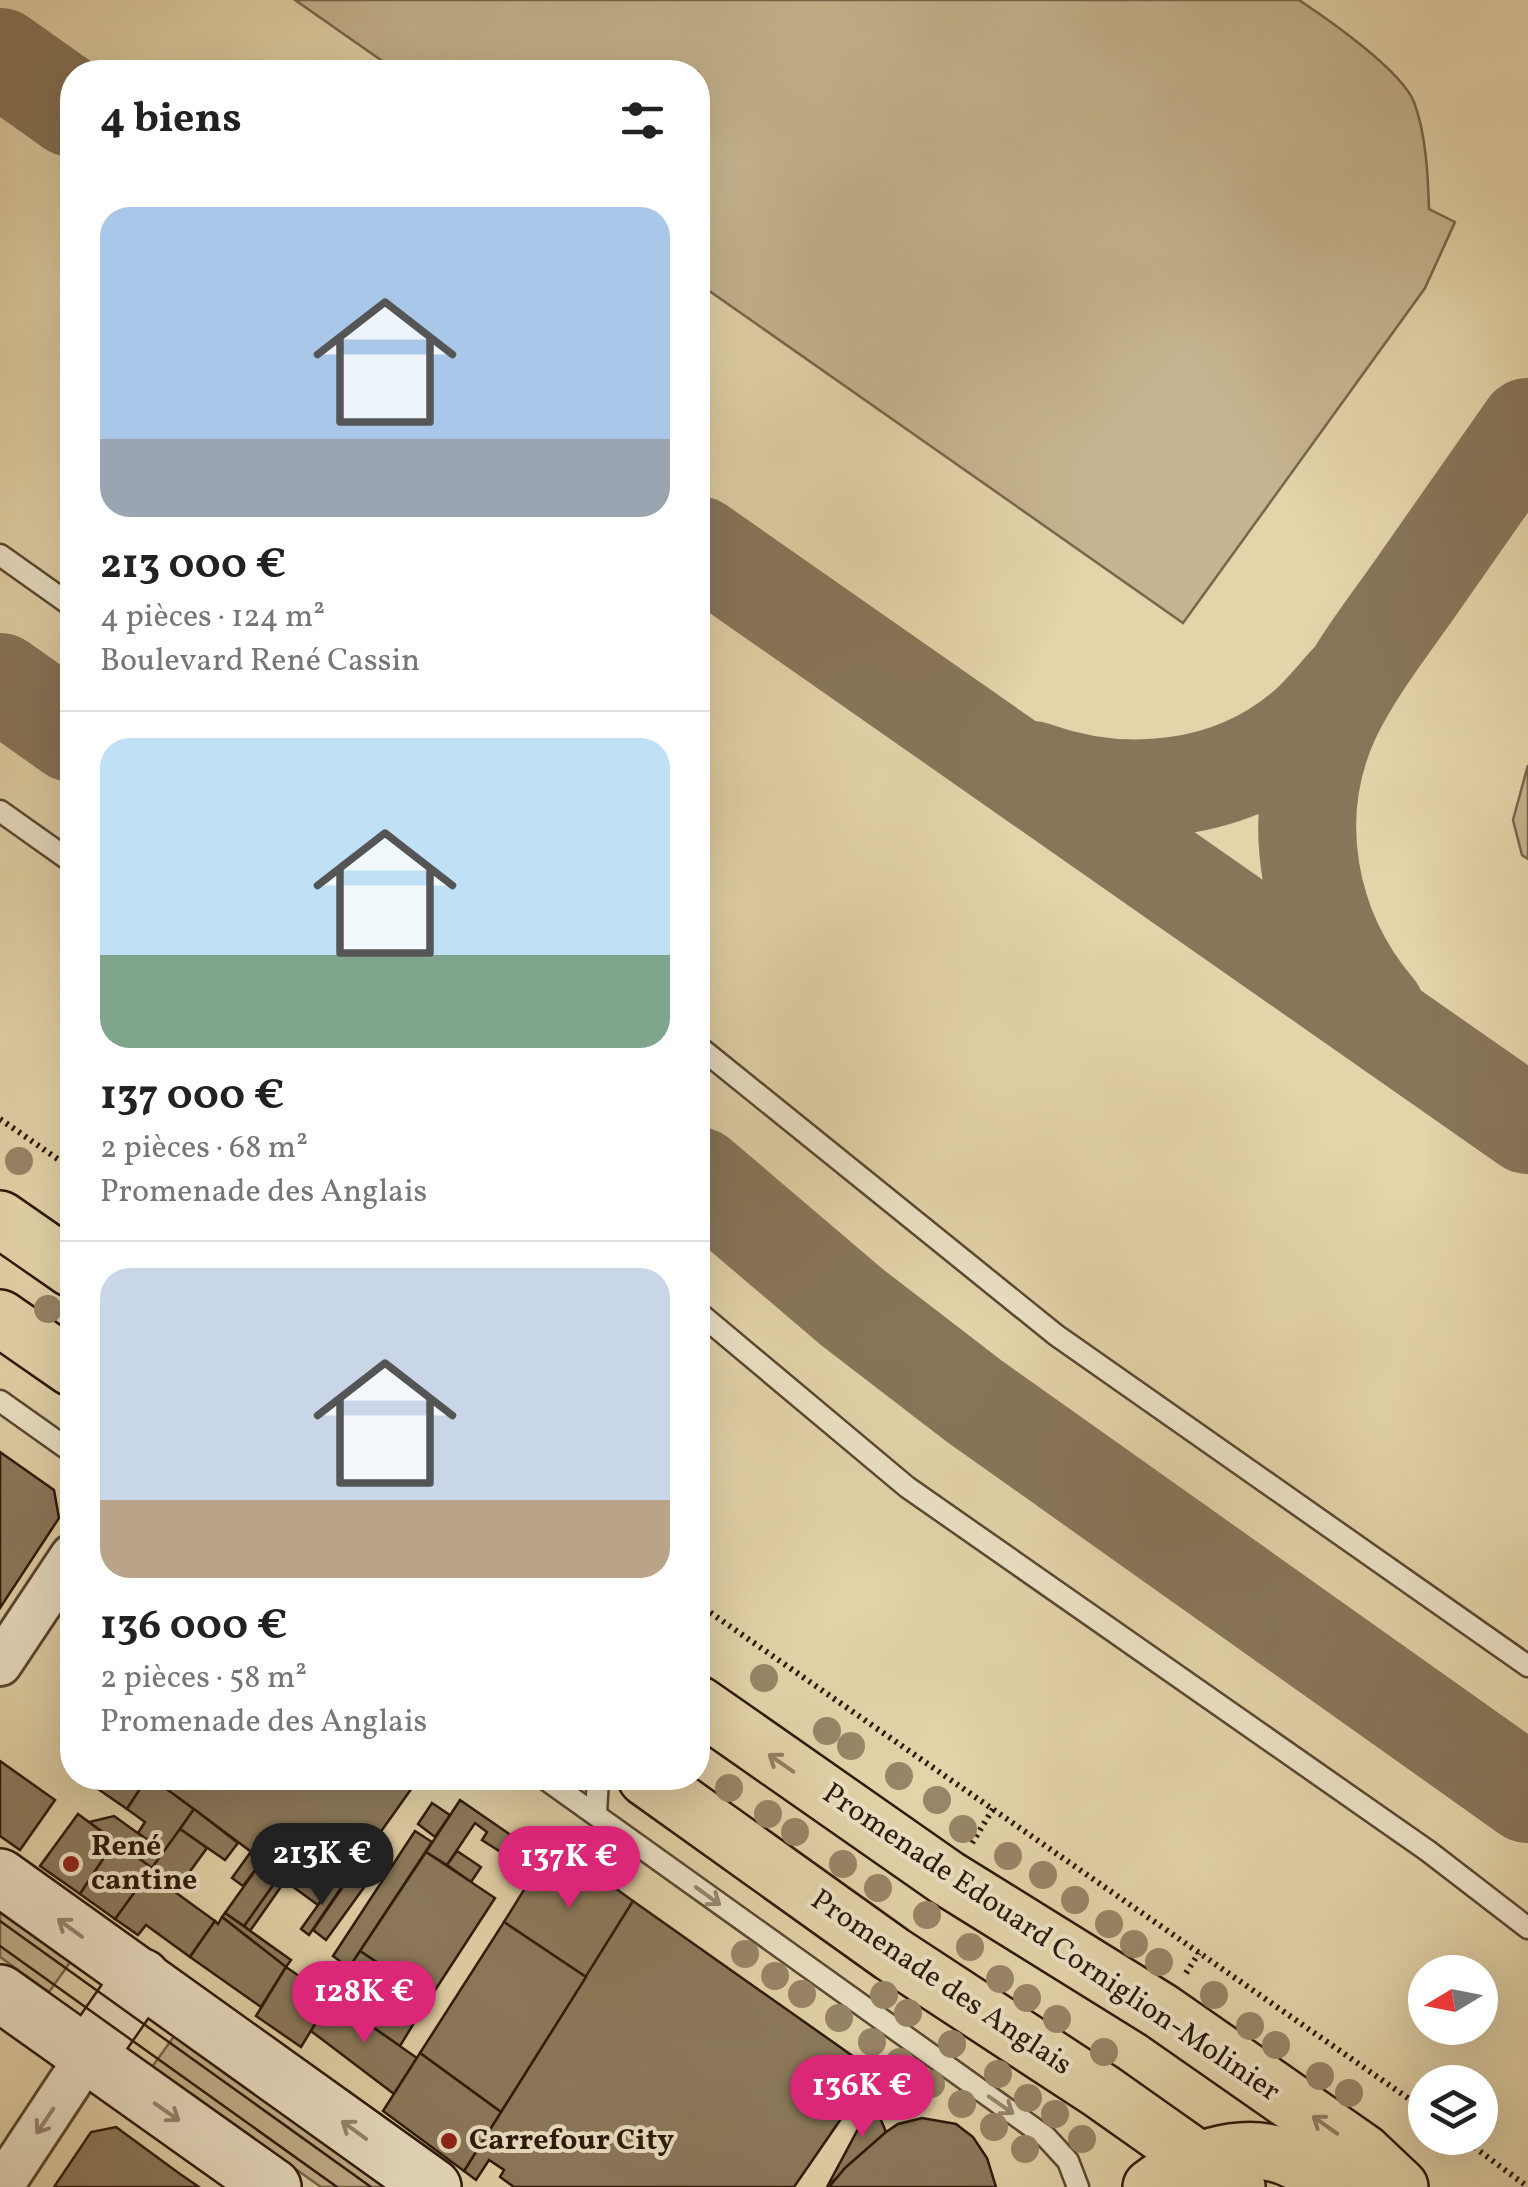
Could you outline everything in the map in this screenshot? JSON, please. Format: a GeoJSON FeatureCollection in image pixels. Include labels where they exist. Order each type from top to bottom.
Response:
{"type":"FeatureCollection","features":[{"type":"Feature","properties":{"kind":"main road"},"geometry":{"type":"LineString","coordinates":[[0,1218],[60,1260]]}},
{"type":"Feature","properties":{"kind":"main road"},"geometry":{"type":"LineString","coordinates":[[0,1318],[60,1360]]}},
{"type":"Feature","properties":{"kind":"main road","name":"Promenade Edouard Corniglion-Molinier"},"geometry":{"type":"LineString","coordinates":[[710,1712],[947,1878],[1149,2003],[1363,2152],[1400,2187]]}},
{"type":"Feature","properties":{"kind":"main road","name":"Promenade des Anglais"},"geometry":{"type":"LineString","coordinates":[[663,1790],[892,1954],[1101,2091],[1216,2178]]}},
{"type":"Feature","properties":{"kind":"main road"},"geometry":{"type":"LineString","coordinates":[[0,1877],[433,2187]]}},
{"type":"Feature","properties":{"kind":"main road"},"geometry":{"type":"LineString","coordinates":[[88,2055],[142,1977]]}},
{"type":"Feature","properties":{"kind":"main road"},"geometry":{"type":"LineString","coordinates":[[0,1994],[273,2187]]}},
{"type":"Feature","properties":{"kind":"main road"},"geometry":{"type":"LineString","coordinates":[[1142,2122],[1150,2141],[1148,2187],[1216,2178],[1226,2152],[1284,2156],[1337,2187]]}},
{"type":"Feature","properties":{"kind":"street"},"geometry":{"type":"LineString","coordinates":[[0,1664],[60,1574]]}},
{"type":"Feature","properties":{"kind":"street"},"geometry":{"type":"LineString","coordinates":[[1,2187],[88,2055]]}},
{"type":"Feature","properties":{"kind":"lane"},"geometry":{"type":"LineString","coordinates":[[0,555],[60,598]]}},
{"type":"Feature","properties":{"kind":"lane"},"geometry":{"type":"LineString","coordinates":[[0,811],[60,854]]}},
{"type":"Feature","properties":{"kind":"lane"},"geometry":{"type":"LineString","coordinates":[[710,1056],[1056,1335],[1528,1666]]}},
{"type":"Feature","properties":{"kind":"lane"},"geometry":{"type":"LineString","coordinates":[[710,1322],[907,1487],[1428,1851],[1524,1923]]}},
{"type":"Feature","properties":{"kind":"lane"},"geometry":{"type":"LineString","coordinates":[[0,1402],[60,1444]]}},
{"type":"Feature","properties":{"kind":"lane"},"geometry":{"type":"LineString","coordinates":[[561,1790],[1046,2137],[1068,2160],[1078,2187]]}},
{"type":"Feature","properties":{"kind":"lane"},"geometry":{"type":"LineString","coordinates":[[596,1814],[597,1790]]}},
{"type":"Feature","properties":{"kind":"path"},"geometry":{"type":"LineString","coordinates":[[0,1119],[60,1161]]}},
{"type":"Feature","properties":{"kind":"path"},"geometry":{"type":"LineString","coordinates":[[710,1612],[1408,2098]]}},
{"type":"Feature","properties":{"kind":"path"},"geometry":{"type":"LineString","coordinates":[[966,1853],[993,1809]]}},
{"type":"Feature","properties":{"kind":"path"},"geometry":{"type":"LineString","coordinates":[[1485,2155],[1528,2187]]}},
{"type":"Feature","properties":{"kind":"shaded area"},"geometry":{"type":"Polygon","coordinates":[[[295,0],[1299,0],[1363,46],[1407,89],[1421,127],[1429,209],[1455,222],[1425,288],[1183,623],[710,291],[710,60],[381,60],[295,0]]]}},
{"type":"Feature","properties":{"kind":"shaded area"},"geometry":{"type":"Polygon","coordinates":[[[1528,765],[1528,859],[1522,855],[1513,820],[1528,765]]]}},
{"type":"Feature","properties":{"kind":"shaded area"},"geometry":{"type":"Polygon","coordinates":[[[0,1911],[71,1961],[49,1992],[0,1957],[0,1911]]]}},
{"type":"Feature","properties":{"kind":"shaded area"},"geometry":{"type":"Polygon","coordinates":[[[175,2035],[386,2187],[321,2187],[152,2067],[175,2035]]]}},
{"type":"Feature","properties":{"kind":"building"},"geometry":{"type":"Polygon","coordinates":[[[0,1452],[54,1490],[59,1518],[0,1608],[0,1452]]]}},
{"type":"Feature","properties":{"kind":"building"},"geometry":{"type":"Polygon","coordinates":[[[0,1761],[55,1800],[20,1850],[0,1836],[0,1761]]]}},
{"type":"Feature","properties":{"kind":"building"},"geometry":{"type":"Polygon","coordinates":[[[99,1790],[139,1790],[127,1809],[99,1790]]]}},
{"type":"Feature","properties":{"kind":"building"},"geometry":{"type":"Polygon","coordinates":[[[139,1790],[168,1790],[194,1809],[164,1852],[138,1833],[145,1822],[127,1809],[139,1790]]]}},
{"type":"Feature","properties":{"kind":"building"},"geometry":{"type":"Polygon","coordinates":[[[168,1790],[410,1790],[343,1885],[336,1880],[318,1905],[285,1881],[250,1931],[244,1926],[281,1874],[168,1790]]]}},
{"type":"Feature","properties":{"kind":"building"},"geometry":{"type":"Polygon","coordinates":[[[460,1800],[528,1847],[520,1860],[482,1840],[487,1832],[475,1823],[447,1865],[426,1852],[460,1800]]]}},
{"type":"Feature","properties":{"kind":"building"},"geometry":{"type":"Polygon","coordinates":[[[432,1803],[450,1815],[435,1837],[418,1824],[432,1803]]]}},
{"type":"Feature","properties":{"kind":"building"},"geometry":{"type":"Polygon","coordinates":[[[194,1809],[238,1843],[225,1860],[180,1829],[194,1809]]]}},
{"type":"Feature","properties":{"kind":"building"},"geometry":{"type":"Polygon","coordinates":[[[78,1814],[115,1841],[80,1894],[40,1866],[78,1814]]]}},
{"type":"Feature","properties":{"kind":"building"},"geometry":{"type":"Polygon","coordinates":[[[114,1816],[164,1852],[152,1868],[89,1822],[114,1816]]]}},
{"type":"Feature","properties":{"kind":"building"},"geometry":{"type":"Polygon","coordinates":[[[180,1829],[207,1848],[175,1892],[215,1921],[190,1957],[146,1925],[138,1935],[115,1919],[180,1829]]]}},
{"type":"Feature","properties":{"kind":"building"},"geometry":{"type":"Polygon","coordinates":[[[415,1831],[432,1842],[349,1968],[333,1956],[415,1831]]]}},
{"type":"Feature","properties":{"kind":"building"},"geometry":{"type":"Polygon","coordinates":[[[115,1841],[152,1868],[115,1919],[80,1894],[115,1841]]]}},
{"type":"Feature","properties":{"kind":"building"},"geometry":{"type":"Polygon","coordinates":[[[553,1843],[633,1901],[586,1977],[504,1922],[553,1843]]]}},
{"type":"Feature","properties":{"kind":"building"},"geometry":{"type":"Polygon","coordinates":[[[457,1851],[481,1867],[471,1882],[447,1865],[457,1851]]]}},
{"type":"Feature","properties":{"kind":"building"},"geometry":{"type":"Polygon","coordinates":[[[426,1852],[495,1898],[430,1998],[360,1951],[426,1852]]]}},
{"type":"Feature","properties":{"kind":"building"},"geometry":{"type":"Polygon","coordinates":[[[250,1853],[262,1861],[243,1886],[232,1878],[250,1853]]]}},
{"type":"Feature","properties":{"kind":"building"},"geometry":{"type":"Polygon","coordinates":[[[262,1861],[281,1874],[244,1926],[225,1913],[262,1861]]]}},
{"type":"Feature","properties":{"kind":"building"},"geometry":{"type":"Polygon","coordinates":[[[355,1869],[370,1879],[326,1940],[313,1930],[355,1869]]]}},
{"type":"Feature","properties":{"kind":"building"},"geometry":{"type":"Polygon","coordinates":[[[336,1880],[343,1885],[309,1935],[301,1929],[336,1880]]]}},
{"type":"Feature","properties":{"kind":"building"},"geometry":{"type":"Polygon","coordinates":[[[633,1901],[874,2071],[794,2187],[514,2187],[500,2177],[504,2170],[489,2160],[476,2180],[464,2171],[633,1901]]]}},
{"type":"Feature","properties":{"kind":"building"},"geometry":{"type":"Polygon","coordinates":[[[225,1913],[291,1960],[286,1967],[222,1917],[225,1913]]]}},
{"type":"Feature","properties":{"kind":"building"},"geometry":{"type":"Polygon","coordinates":[[[222,1917],[286,1967],[261,2007],[190,1957],[222,1917]]]}},
{"type":"Feature","properties":{"kind":"building"},"geometry":{"type":"Polygon","coordinates":[[[504,1922],[586,1977],[501,2112],[420,2053],[504,1922]]]}},
{"type":"Feature","properties":{"kind":"building"},"geometry":{"type":"Polygon","coordinates":[[[360,1951],[430,1998],[417,2018],[366,1984],[348,2010],[330,1997],[360,1951]]]}},
{"type":"Feature","properties":{"kind":"building"},"geometry":{"type":"Polygon","coordinates":[[[286,1967],[331,1998],[301,2047],[256,2016],[286,1967]]]}},
{"type":"Feature","properties":{"kind":"building"},"geometry":{"type":"Polygon","coordinates":[[[366,1984],[417,2018],[400,2046],[348,2010],[366,1984]]]}},
{"type":"Feature","properties":{"kind":"building"},"geometry":{"type":"Polygon","coordinates":[[[331,1998],[417,2058],[394,2094],[311,2031],[331,1998]]]}},
{"type":"Feature","properties":{"kind":"building"},"geometry":{"type":"Polygon","coordinates":[[[420,2053],[501,2112],[464,2171],[383,2111],[420,2053]]]}},
{"type":"Feature","properties":{"kind":"building"},"geometry":{"type":"Polygon","coordinates":[[[873,2101],[886,2132],[827,2187],[873,2101]]]}},
{"type":"Feature","properties":{"kind":"building"},"geometry":{"type":"Polygon","coordinates":[[[922,2118],[956,2124],[973,2137],[987,2158],[996,2187],[829,2187],[886,2132],[898,2124],[922,2118]]]}},
{"type":"Feature","properties":{"kind":"building"},"geometry":{"type":"Polygon","coordinates":[[[116,2127],[199,2187],[54,2187],[91,2132],[116,2127]]]}},
{"type":"Feature","properties":{"kind":"taxiway"},"geometry":{"type":"LineString","coordinates":[[0,57],[60,100]]}},
{"type":"Feature","properties":{"kind":"taxiway"},"geometry":{"type":"LineString","coordinates":[[1376,1010],[1352,978],[1334,944],[1311,870],[1307,832],[1317,755],[1331,718],[1359,668],[1528,427]]}},
{"type":"Feature","properties":{"kind":"taxiway"},"geometry":{"type":"LineString","coordinates":[[710,553],[1528,1125]]}},
{"type":"Feature","properties":{"kind":"taxiway"},"geometry":{"type":"LineString","coordinates":[[0,682],[60,724]]}},
{"type":"Feature","properties":{"kind":"taxiway"},"geometry":{"type":"LineString","coordinates":[[1033,770],[1068,780],[1140,788],[1176,786],[1211,778],[1277,749],[1313,722],[1349,682]]}},
{"type":"Feature","properties":{"kind":"taxiway"},"geometry":{"type":"LineString","coordinates":[[710,1186],[853,1308],[974,1401],[1528,1794]]}},
{"type":"Feature","properties":{"kind":"tram line"},"geometry":{"type":"LineString","coordinates":[[0,1921],[371,2187]]}},
{"type":"Feature","properties":{"kind":"tram line"},"geometry":{"type":"LineString","coordinates":[[0,1946],[337,2187]]}},
{"type":"Feature","properties":{"kind":"place","name":"René cantine"},"geometry":{"type":"Point","coordinates":[71,1864]}},
{"type":"Feature","properties":{"kind":"place","name":"Carrefour City"},"geometry":{"type":"Point","coordinates":[449,2141]}}]}
